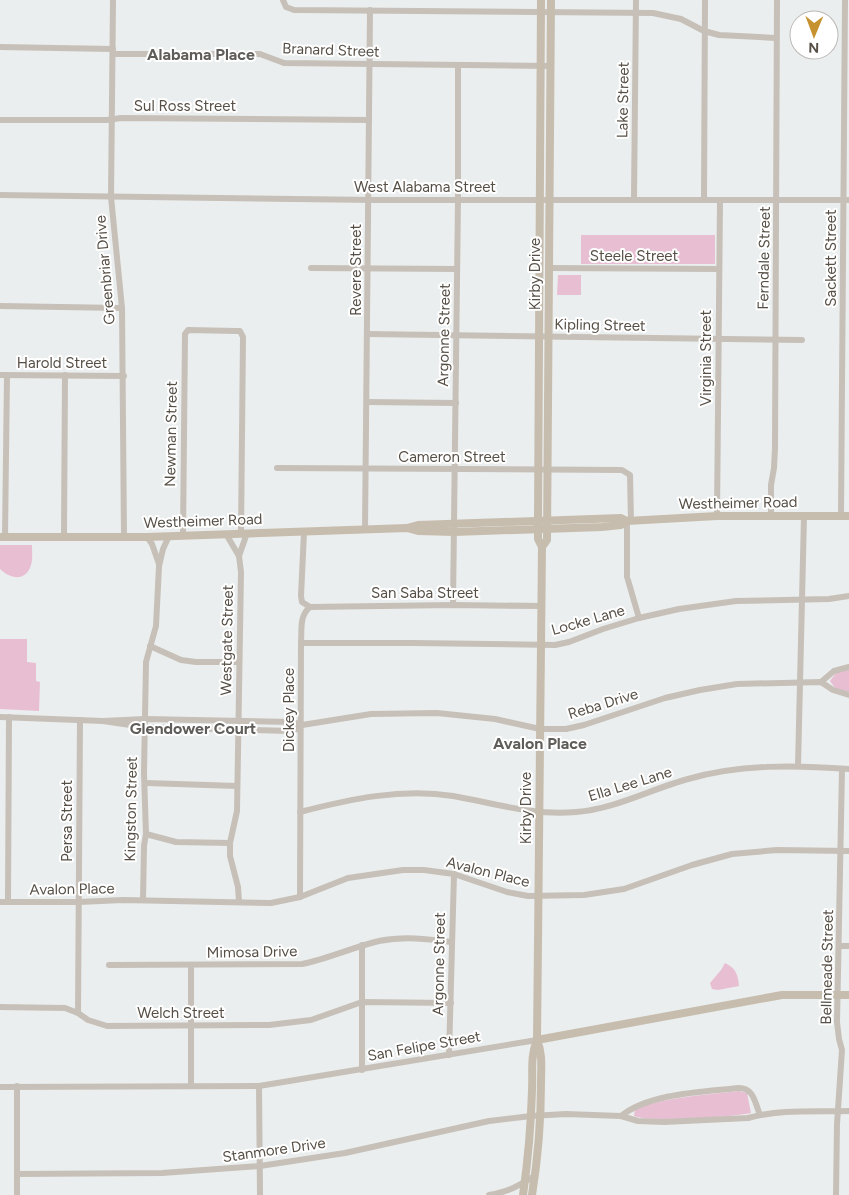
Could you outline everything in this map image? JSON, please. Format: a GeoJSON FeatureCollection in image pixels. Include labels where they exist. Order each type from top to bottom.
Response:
{"type":"FeatureCollection","features":[{"type":"Feature","properties":{"kind":"main road","name":"Kirby Drive"},"geometry":{"type":"LineString","coordinates":[[532,1195],[540,1115],[541,1050],[537,1040],[542,546],[538,539],[541,0]]}},
{"type":"Feature","properties":{"kind":"main road","name":"Kirby Drive"},"geometry":{"type":"LineString","coordinates":[[542,546],[548,540],[551,0]]}},
{"type":"Feature","properties":{"kind":"main road"},"geometry":{"type":"LineString","coordinates":[[540,122],[550,122]]}},
{"type":"Feature","properties":{"kind":"main road"},"geometry":{"type":"LineString","coordinates":[[540,254],[549,268]]}},
{"type":"Feature","properties":{"kind":"main road","name":"Westheimer Road"},"geometry":{"type":"LineString","coordinates":[[2,537],[147,537],[407,528],[418,525],[454,528],[538,525],[621,518],[629,521],[717,516],[845,516]]}},
{"type":"Feature","properties":{"kind":"main road","name":"San Felipe Street"},"geometry":{"type":"LineString","coordinates":[[537,1040],[782,995],[849,995]]}},
{"type":"Feature","properties":{"kind":"main road","name":"Kirby Drive"},"geometry":{"type":"LineString","coordinates":[[523,1195],[531,1116],[532,1051],[537,1040]]}},
{"type":"Feature","properties":{"kind":"street","name":"Greenbriar Drive"},"geometry":{"type":"LineString","coordinates":[[113,0],[111,196],[122,308],[124,537]]}},
{"type":"Feature","properties":{"kind":"street"},"geometry":{"type":"LineString","coordinates":[[282,0],[286,6],[294,10],[653,13],[681,19],[704,31],[719,35],[776,38]]}},
{"type":"Feature","properties":{"kind":"street","name":"Lake Street"},"geometry":{"type":"LineString","coordinates":[[634,200],[636,0]]}},
{"type":"Feature","properties":{"kind":"street"},"geometry":{"type":"LineString","coordinates":[[704,0],[704,200]]}},
{"type":"Feature","properties":{"kind":"street","name":"Ferndale Street"},"geometry":{"type":"LineString","coordinates":[[771,516],[771,485],[775,458],[777,0]]}},
{"type":"Feature","properties":{"kind":"street","name":"Sackett Street"},"geometry":{"type":"LineString","coordinates":[[845,0],[847,71],[845,516]]}},
{"type":"Feature","properties":{"kind":"street","name":"Revere Street"},"geometry":{"type":"LineString","coordinates":[[365,529],[370,10]]}},
{"type":"Feature","properties":{"kind":"street","name":"Branard Street"},"geometry":{"type":"LineString","coordinates":[[0,47],[260,54],[284,63],[550,66]]}},
{"type":"Feature","properties":{"kind":"street","name":"Argonne Street"},"geometry":{"type":"LineString","coordinates":[[453,605],[458,65]]}},
{"type":"Feature","properties":{"kind":"street","name":"Sul Ross Street"},"geometry":{"type":"LineString","coordinates":[[0,120],[107,120],[131,118],[369,120]]}},
{"type":"Feature","properties":{"kind":"street","name":"West Alabama Street"},"geometry":{"type":"LineString","coordinates":[[0,195],[369,200],[846,200]]}},
{"type":"Feature","properties":{"kind":"street","name":"Virginia Street"},"geometry":{"type":"LineString","coordinates":[[717,516],[720,200]]}},
{"type":"Feature","properties":{"kind":"street"},"geometry":{"type":"LineString","coordinates":[[311,268],[457,269]]}},
{"type":"Feature","properties":{"kind":"street","name":"Steele Street"},"geometry":{"type":"LineString","coordinates":[[549,268],[719,269]]}},
{"type":"Feature","properties":{"kind":"street"},"geometry":{"type":"LineString","coordinates":[[0,306],[122,308]]}},
{"type":"Feature","properties":{"kind":"street","name":"Westgate Street"},"geometry":{"type":"LineString","coordinates":[[186,332],[236,331],[240,332],[243,337],[244,533],[239,556],[237,810],[230,843],[230,856],[238,888],[239,902]]}},
{"type":"Feature","properties":{"kind":"street","name":"Newman Street"},"geometry":{"type":"LineString","coordinates":[[183,536],[186,332]]}},
{"type":"Feature","properties":{"kind":"street","name":"Kipling Street"},"geometry":{"type":"LineString","coordinates":[[368,334],[802,340]]}},
{"type":"Feature","properties":{"kind":"street"},"geometry":{"type":"LineString","coordinates":[[2,537],[3,375]]}},
{"type":"Feature","properties":{"kind":"street","name":"Harold Street"},"geometry":{"type":"LineString","coordinates":[[3,375],[124,376]]}},
{"type":"Feature","properties":{"kind":"street"},"geometry":{"type":"LineString","coordinates":[[64,537],[65,375]]}},
{"type":"Feature","properties":{"kind":"street"},"geometry":{"type":"LineString","coordinates":[[367,402],[456,403]]}},
{"type":"Feature","properties":{"kind":"street","name":"Cameron Street"},"geometry":{"type":"LineString","coordinates":[[277,468],[622,470],[630,475],[629,521]]}},
{"type":"Feature","properties":{"kind":"street"},"geometry":{"type":"LineString","coordinates":[[798,766],[804,516]]}},
{"type":"Feature","properties":{"kind":"street"},"geometry":{"type":"LineString","coordinates":[[629,521],[627,578],[639,618]]}},
{"type":"Feature","properties":{"kind":"street"},"geometry":{"type":"LineString","coordinates":[[304,532],[301,596],[302,602],[310,607]]}},
{"type":"Feature","properties":{"kind":"street","name":"Westgate Street"},"geometry":{"type":"LineString","coordinates":[[226,534],[239,556]]}},
{"type":"Feature","properties":{"kind":"street"},"geometry":{"type":"LineString","coordinates":[[159,566],[163,549],[169,536]]}},
{"type":"Feature","properties":{"kind":"street"},"geometry":{"type":"LineString","coordinates":[[147,537],[155,551],[159,566]]}},
{"type":"Feature","properties":{"kind":"street","name":"Kingston Street"},"geometry":{"type":"LineString","coordinates":[[143,900],[146,834],[144,728],[146,662],[156,626],[159,566]]}},
{"type":"Feature","properties":{"kind":"street","name":"Locke Lane"},"geometry":{"type":"LineString","coordinates":[[301,644],[562,644],[639,618],[707,604],[849,596]]}},
{"type":"Feature","properties":{"kind":"street","name":"San Saba Street"},"geometry":{"type":"LineString","coordinates":[[310,607],[541,606]]}},
{"type":"Feature","properties":{"kind":"street","name":"Dickey Place"},"geometry":{"type":"LineString","coordinates":[[300,897],[301,644],[302,616],[310,607]]}},
{"type":"Feature","properties":{"kind":"street"},"geometry":{"type":"LineString","coordinates":[[150,646],[181,660],[238,662]]}},
{"type":"Feature","properties":{"kind":"street"},"geometry":{"type":"LineString","coordinates":[[821,682],[834,671],[849,667]]}},
{"type":"Feature","properties":{"kind":"street","name":"Reba Drive"},"geometry":{"type":"LineString","coordinates":[[102,721],[145,719],[293,722],[302,725],[371,714],[437,713],[496,719],[540,728],[575,728],[665,698],[737,684],[821,682],[833,690],[849,695]]}},
{"type":"Feature","properties":{"kind":"street"},"geometry":{"type":"LineString","coordinates":[[0,717],[102,721]]}},
{"type":"Feature","properties":{"kind":"street"},"geometry":{"type":"LineString","coordinates":[[8,902],[9,717]]}},
{"type":"Feature","properties":{"kind":"street","name":"Persa Street"},"geometry":{"type":"LineString","coordinates":[[78,1013],[80,720]]}},
{"type":"Feature","properties":{"kind":"street","name":"Reba Drive"},"geometry":{"type":"LineString","coordinates":[[102,721],[144,728],[239,730],[290,731],[302,725]]}},
{"type":"Feature","properties":{"kind":"street","name":"Ella Lee Lane"},"geometry":{"type":"LineString","coordinates":[[300,812],[345,800],[404,793],[452,796],[540,813],[577,812],[604,807],[704,775],[744,769],[798,766],[845,769]]}},
{"type":"Feature","properties":{"kind":"street","name":"Bellmeade Street"},"geometry":{"type":"LineString","coordinates":[[836,1195],[838,1112],[846,1050],[839,1039],[837,1022],[839,946],[845,850],[845,769]]}},
{"type":"Feature","properties":{"kind":"street"},"geometry":{"type":"LineString","coordinates":[[146,783],[237,786]]}},
{"type":"Feature","properties":{"kind":"street"},"geometry":{"type":"LineString","coordinates":[[146,834],[176,842],[230,843]]}},
{"type":"Feature","properties":{"kind":"street","name":"Avalon Place"},"geometry":{"type":"LineString","coordinates":[[0,902],[143,900],[271,903],[300,897],[348,878],[377,872],[403,870],[424,870],[454,874],[507,892],[539,897],[584,896],[624,889],[692,865],[732,854],[777,850],[845,850]]}},
{"type":"Feature","properties":{"kind":"street","name":"Argonne Street"},"geometry":{"type":"LineString","coordinates":[[449,1055],[454,874]]}},
{"type":"Feature","properties":{"kind":"street","name":"Mimosa Drive"},"geometry":{"type":"LineString","coordinates":[[109,965],[302,964],[362,945],[400,938],[452,942]]}},
{"type":"Feature","properties":{"kind":"street"},"geometry":{"type":"LineString","coordinates":[[362,945],[362,1070]]}},
{"type":"Feature","properties":{"kind":"street"},"geometry":{"type":"LineString","coordinates":[[839,946],[849,946]]}},
{"type":"Feature","properties":{"kind":"street"},"geometry":{"type":"LineString","coordinates":[[191,965],[191,1086]]}},
{"type":"Feature","properties":{"kind":"street"},"geometry":{"type":"LineString","coordinates":[[362,1002],[450,1003]]}},
{"type":"Feature","properties":{"kind":"street","name":"Welch Street"},"geometry":{"type":"LineString","coordinates":[[0,1007],[65,1008],[78,1013],[88,1020],[107,1026],[269,1025],[290,1024],[325,1016],[362,1002]]}},
{"type":"Feature","properties":{"kind":"street","name":"San Felipe Street"},"geometry":{"type":"LineString","coordinates":[[0,1087],[259,1086],[537,1040]]}},
{"type":"Feature","properties":{"kind":"street"},"geometry":{"type":"LineString","coordinates":[[16,1086],[17,1195]]}},
{"type":"Feature","properties":{"kind":"street"},"geometry":{"type":"LineString","coordinates":[[259,1086],[260,1195]]}},
{"type":"Feature","properties":{"kind":"street"},"geometry":{"type":"LineString","coordinates":[[621,1116],[630,1109],[657,1100],[739,1088],[746,1088],[751,1092],[760,1115]]}},
{"type":"Feature","properties":{"kind":"street","name":"Stanmore Drive"},"geometry":{"type":"LineString","coordinates":[[17,1174],[169,1173],[260,1166],[345,1153],[489,1121],[540,1115],[621,1116],[638,1121],[664,1122],[730,1120],[800,1111],[849,1111]]}},
{"type":"Feature","properties":{"kind":"street"},"geometry":{"type":"LineString","coordinates":[[489,1195],[506,1194],[535,1176]]}},
{"type":"Feature","properties":{"kind":"shaded area"},"geometry":{"type":"Polygon","coordinates":[[[581,235],[715,235],[715,264],[581,264],[581,235]]]}},
{"type":"Feature","properties":{"kind":"shaded area"},"geometry":{"type":"Polygon","coordinates":[[[558,275],[581,275],[581,295],[557,295],[558,275]]]}},
{"type":"Feature","properties":{"kind":"shaded area"},"geometry":{"type":"Polygon","coordinates":[[[0,545],[32,545],[32,563],[25,574],[13,577],[0,569],[0,545]]]}},
{"type":"Feature","properties":{"kind":"shaded area"},"geometry":{"type":"Polygon","coordinates":[[[0,639],[27,639],[27,662],[36,663],[36,681],[40,682],[39,711],[0,709],[0,639]]]}},
{"type":"Feature","properties":{"kind":"shaded area"},"geometry":{"type":"Polygon","coordinates":[[[849,669],[849,693],[835,688],[830,681],[836,673],[849,669]]]}},
{"type":"Feature","properties":{"kind":"shaded area"},"geometry":{"type":"Polygon","coordinates":[[[725,963],[736,972],[739,986],[718,990],[712,989],[710,983],[725,963]]]}},
{"type":"Feature","properties":{"kind":"shaded area"},"geometry":{"type":"Polygon","coordinates":[[[739,1091],[747,1093],[751,1113],[710,1118],[673,1119],[634,1116],[635,1109],[647,1105],[686,1097],[739,1091]]]}},
{"type":"Feature","properties":{"kind":"district","name":"Alabama Place"},"geometry":{"type":"Point","coordinates":[201,54]}},
{"type":"Feature","properties":{"kind":"district","name":"Glendower Court"},"geometry":{"type":"Point","coordinates":[193,728]}},
{"type":"Feature","properties":{"kind":"district","name":"Avalon Place"},"geometry":{"type":"Point","coordinates":[540,743]}}]}
